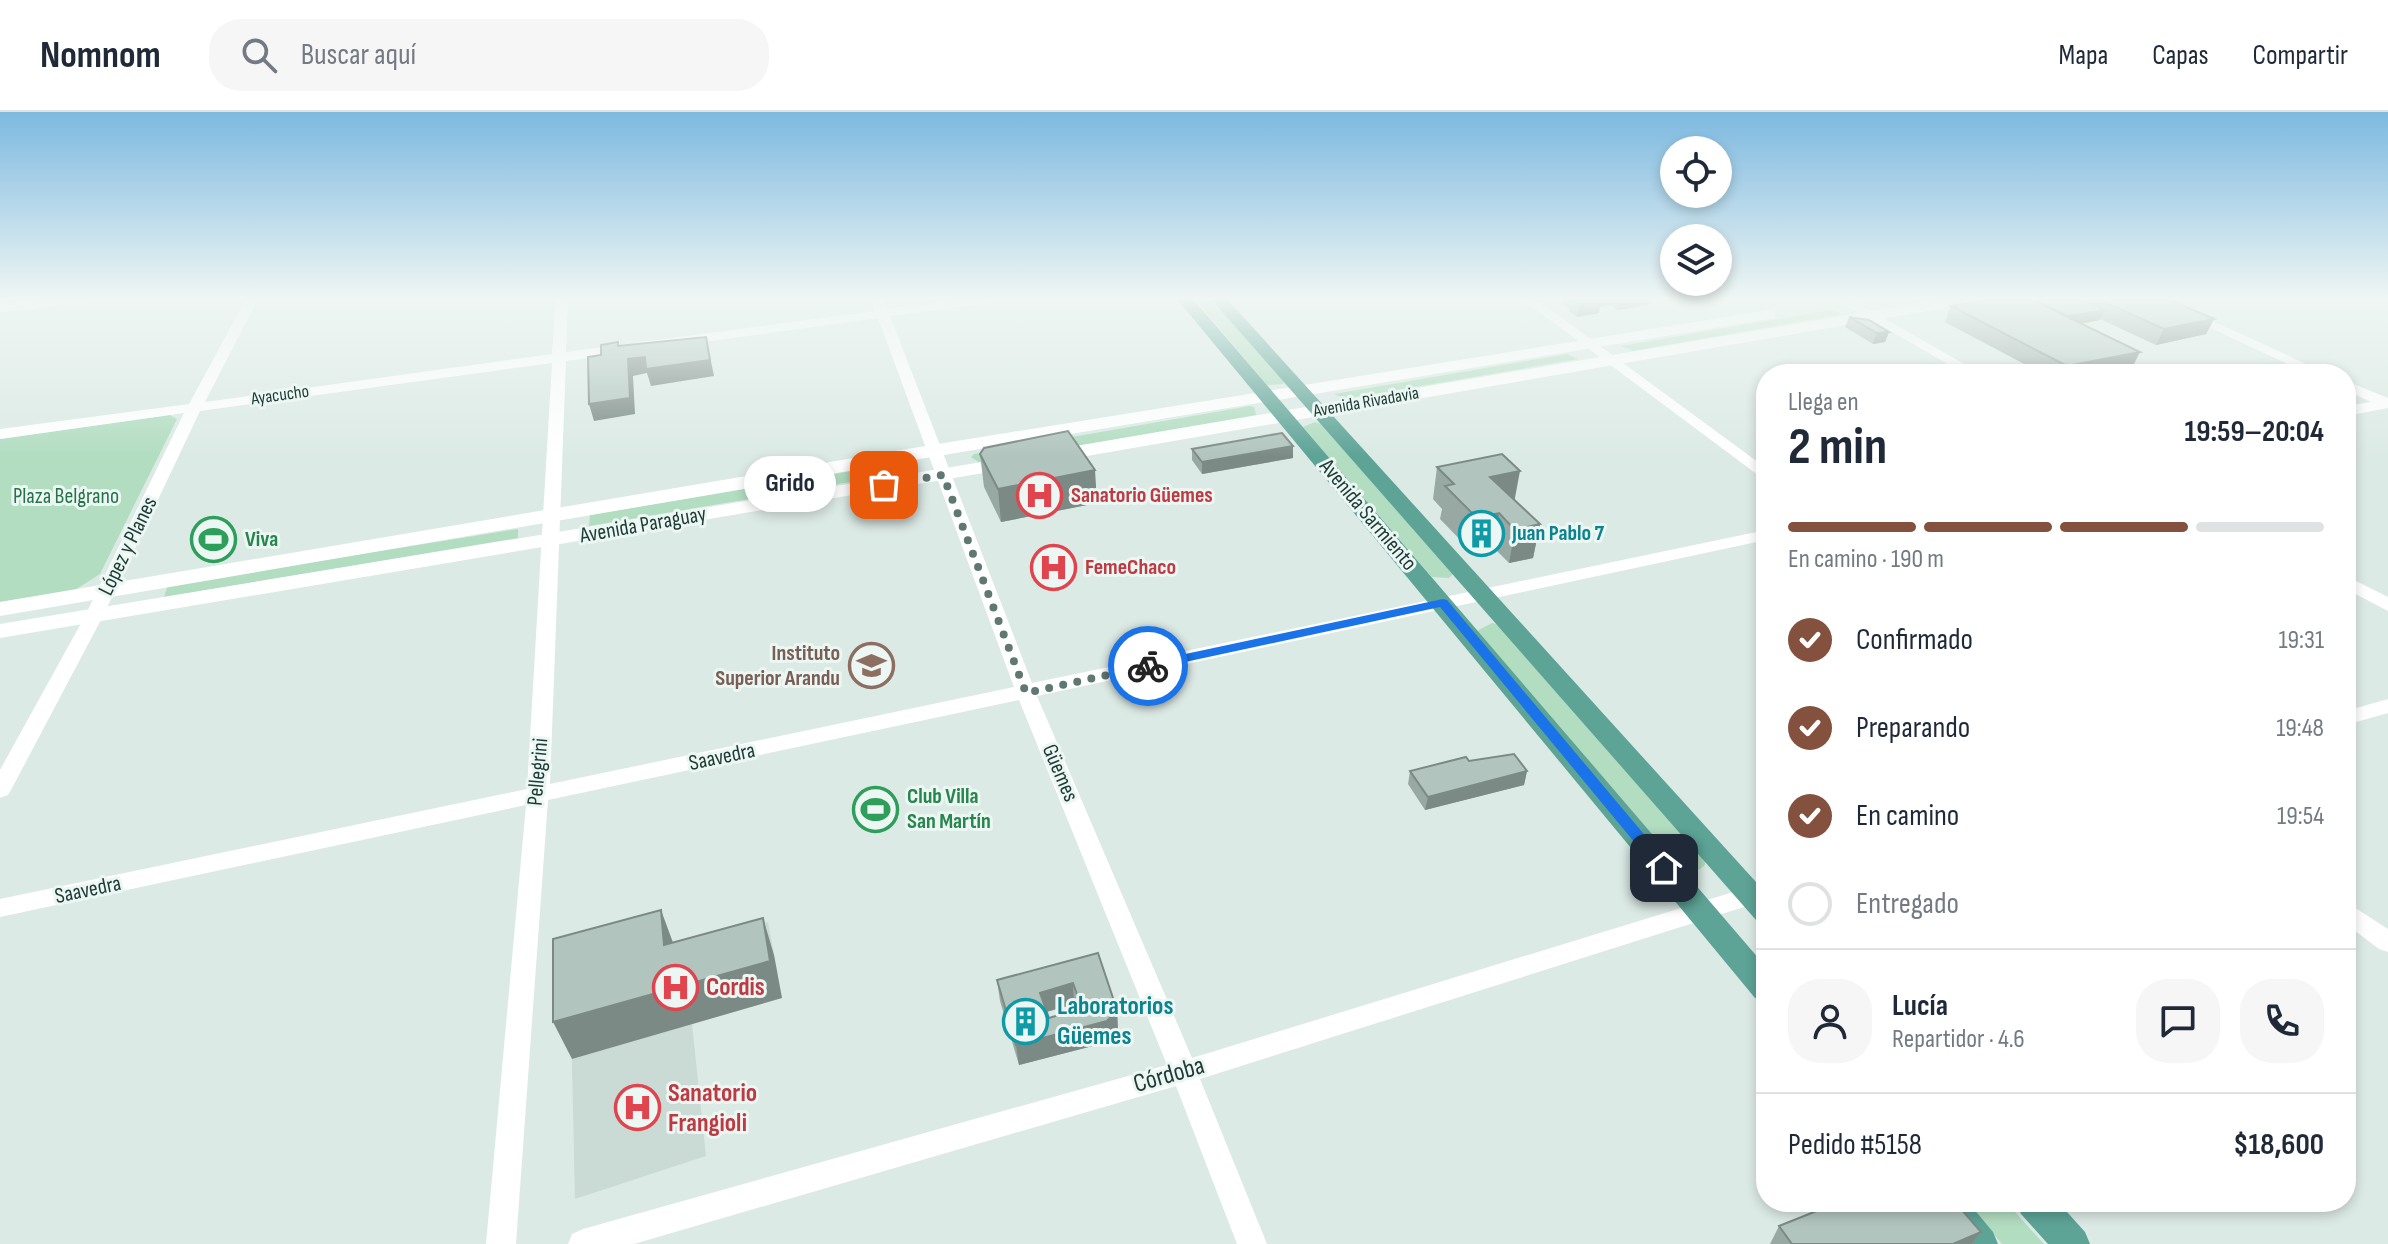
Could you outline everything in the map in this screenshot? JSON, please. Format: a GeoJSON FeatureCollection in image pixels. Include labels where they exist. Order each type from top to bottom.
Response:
{"type":"FeatureCollection","features":[{"type":"Feature","properties":{"kind":"main road","name":"Avenida Sarmiento"},"geometry":{"type":"LineString","coordinates":[[1230,352],[1756,977]]}},
{"type":"Feature","properties":{"kind":"main road","name":"Avenida Sarmiento"},"geometry":{"type":"LineString","coordinates":[[1267,352],[1482,595],[1756,893]]}},
{"type":"Feature","properties":{"kind":"main road","name":"Avenida Rivadavia"},"geometry":{"type":"LineString","coordinates":[[1269,397],[1542,352]]}},
{"type":"Feature","properties":{"kind":"main road","name":"Avenida Rivadavia"},"geometry":{"type":"LineString","coordinates":[[1285,417],[1646,352]]}},
{"type":"Feature","properties":{"kind":"main road","name":"Avenida Paraguay"},"geometry":{"type":"LineString","coordinates":[[0,609],[1269,397]]}},
{"type":"Feature","properties":{"kind":"main road","name":"Avenida Paraguay"},"geometry":{"type":"LineString","coordinates":[[0,631],[1285,417]]}},
{"type":"Feature","properties":{"kind":"main road"},"geometry":{"type":"LineString","coordinates":[[1953,1212],[1980,1244]]}},
{"type":"Feature","properties":{"kind":"main road"},"geometry":{"type":"LineString","coordinates":[[2043,1212],[2072,1244]]}},
{"type":"Feature","properties":{"kind":"street","name":"López y Planes"},"geometry":{"type":"LineString","coordinates":[[0,790],[94,616],[224,352]]}},
{"type":"Feature","properties":{"kind":"street","name":"Pellegrini"},"geometry":{"type":"LineString","coordinates":[[501,1244],[537,796],[559,352]]}},
{"type":"Feature","properties":{"kind":"street","name":"Ayacucho"},"geometry":{"type":"LineString","coordinates":[[0,434],[586,352]]}},
{"type":"Feature","properties":{"kind":"street","name":"Güemes"},"geometry":{"type":"LineString","coordinates":[[897,352],[1026,693],[1252,1244]]}},
{"type":"Feature","properties":{"kind":"street"},"geometry":{"type":"LineString","coordinates":[[1600,352],[1756,468]]}},
{"type":"Feature","properties":{"kind":"street"},"geometry":{"type":"LineString","coordinates":[[1941,352],[1959,364]]}},
{"type":"Feature","properties":{"kind":"street"},"geometry":{"type":"LineString","coordinates":[[2272,352],[2299,364]]}},
{"type":"Feature","properties":{"kind":"street"},"geometry":{"type":"LineString","coordinates":[[2356,390],[2387,404]]}},
{"type":"Feature","properties":{"kind":"street"},"geometry":{"type":"LineString","coordinates":[[2356,409],[2387,404]]}},
{"type":"Feature","properties":{"kind":"street","name":"Saavedra"},"geometry":{"type":"LineString","coordinates":[[0,908],[1756,537]]}},
{"type":"Feature","properties":{"kind":"street"},"geometry":{"type":"LineString","coordinates":[[2356,587],[2388,605]]}},
{"type":"Feature","properties":{"kind":"street"},"geometry":{"type":"LineString","coordinates":[[2356,715],[2388,706]]}},
{"type":"Feature","properties":{"kind":"street","name":"Córdoba"},"geometry":{"type":"LineString","coordinates":[[583,1244],[1184,1072],[1701,912],[1756,901]]}},
{"type":"Feature","properties":{"kind":"street"},"geometry":{"type":"LineString","coordinates":[[2356,918],[2388,942]]}},
{"type":"Feature","properties":{"kind":"shaded area"},"geometry":{"type":"Polygon","coordinates":[[[768,922],[782,998],[692,1024],[706,1156],[575,1199],[570,976],[768,922]]]}},
{"type":"Feature","properties":{"kind":"green space"},"geometry":{"type":"Polygon","coordinates":[[[1239,352],[1259,352],[1285,381],[1283,384],[1267,385],[1239,352]]]}},
{"type":"Feature","properties":{"kind":"green space"},"geometry":{"type":"Polygon","coordinates":[[[1567,354],[1578,359],[1345,399],[1334,394],[1567,354]]]}},
{"type":"Feature","properties":{"kind":"green space"},"geometry":{"type":"Polygon","coordinates":[[[1254,407],[1256,415],[980,463],[971,457],[974,454],[1254,407]]]}},
{"type":"Feature","properties":{"kind":"green space","name":"Plaza Belgrano"},"geometry":{"type":"Polygon","coordinates":[[[170,415],[177,419],[100,574],[75,590],[0,602],[0,439],[170,415]]]}},
{"type":"Feature","properties":{"kind":"green space"},"geometry":{"type":"Polygon","coordinates":[[[1315,422],[1321,424],[1453,574],[1449,578],[1432,577],[1303,427],[1315,422]]]}},
{"type":"Feature","properties":{"kind":"green space"},"geometry":{"type":"Polygon","coordinates":[[[908,463],[910,469],[903,473],[589,526],[590,515],[908,463]]]}},
{"type":"Feature","properties":{"kind":"green space"},"geometry":{"type":"Polygon","coordinates":[[[518,529],[518,538],[164,597],[168,585],[518,529]]]}},
{"type":"Feature","properties":{"kind":"green space"},"geometry":{"type":"Polygon","coordinates":[[[1492,623],[1499,625],[1704,856],[1705,865],[1702,868],[1695,871],[1678,867],[1477,631],[1492,623]]]}},
{"type":"Feature","properties":{"kind":"green space"},"geometry":{"type":"Polygon","coordinates":[[[1975,1212],[2015,1212],[2044,1244],[2002,1244],[1975,1212]]]}},
{"type":"Feature","properties":{"kind":"building"},"geometry":{"type":"Polygon","coordinates":[[[601,352],[709,352],[710,360],[646,369],[645,357],[628,359],[630,398],[589,404],[588,357],[601,355],[601,352]]]}},
{"type":"Feature","properties":{"kind":"building"},"geometry":{"type":"Polygon","coordinates":[[[2040,352],[2140,352],[2077,364],[2063,364],[2040,352]]]}},
{"type":"Feature","properties":{"kind":"building"},"geometry":{"type":"Polygon","coordinates":[[[1068,431],[1095,470],[998,489],[980,454],[984,448],[1068,431]]]}},
{"type":"Feature","properties":{"kind":"building"},"geometry":{"type":"Polygon","coordinates":[[[1282,433],[1293,446],[1202,462],[1192,449],[1282,433]]]}},
{"type":"Feature","properties":{"kind":"building"},"geometry":{"type":"Polygon","coordinates":[[[1502,454],[1520,471],[1490,477],[1540,524],[1515,530],[1499,513],[1477,518],[1445,486],[1454,484],[1437,467],[1502,454]]]}},
{"type":"Feature","properties":{"kind":"building"},"geometry":{"type":"Polygon","coordinates":[[[1514,754],[1527,771],[1428,797],[1410,771],[1466,757],[1469,761],[1514,754]]]}},
{"type":"Feature","properties":{"kind":"building"},"geometry":{"type":"Polygon","coordinates":[[[661,910],[664,945],[763,918],[770,961],[553,1022],[553,939],[661,910]]]}},
{"type":"Feature","properties":{"kind":"building"},"geometry":{"type":"Polygon","coordinates":[[[1098,953],[1117,1010],[1107,1021],[1016,1045],[997,980],[1098,953]],[[1073,983],[1040,993],[1049,1018],[1082,1008],[1073,983]]]}},
{"type":"Feature","properties":{"kind":"building"},"geometry":{"type":"Polygon","coordinates":[[[1814,1212],[1964,1212],[1981,1232],[1953,1244],[1792,1244],[1779,1226],[1814,1212]]]}},
{"type":"Feature","properties":{"kind":"way so far"},"geometry":{"type":"LineString","coordinates":[[884,485],[943,475],[1026,693],[1148,666]]}},
{"type":"Feature","properties":{"kind":"place","name":"Grido"},"geometry":{"type":"Point","coordinates":[884,485]}},
{"type":"Feature","properties":{"kind":"place","name":"Sanatorio Güemes"},"geometry":{"type":"Point","coordinates":[1040,495]}},
{"type":"Feature","properties":{"kind":"place","name":"Juan Pablo 7"},"geometry":{"type":"Point","coordinates":[1481,533]}},
{"type":"Feature","properties":{"kind":"place","name":"Viva"},"geometry":{"type":"Point","coordinates":[214,539]}},
{"type":"Feature","properties":{"kind":"place","name":"FemeChaco"},"geometry":{"type":"Point","coordinates":[1054,567]}},
{"type":"Feature","properties":{"kind":"place","name":"Instituto Superior Arandu"},"geometry":{"type":"Point","coordinates":[871,666]}},
{"type":"Feature","properties":{"kind":"place","name":"Club Villa San Martín"},"geometry":{"type":"Point","coordinates":[876,809]}},
{"type":"Feature","properties":{"kind":"place","name":"Cordis"},"geometry":{"type":"Point","coordinates":[675,987]}},
{"type":"Feature","properties":{"kind":"place","name":"Laboratorios Güemes"},"geometry":{"type":"Point","coordinates":[1026,1021]}},
{"type":"Feature","properties":{"kind":"place","name":"Sanatorio Frangioli"},"geometry":{"type":"Point","coordinates":[637,1108]}},
{"type":"Feature","properties":{"kind":"route"},"geometry":{"type":"LineString","coordinates":[[1148,666],[1443,603],[1664,868]]}}]}
